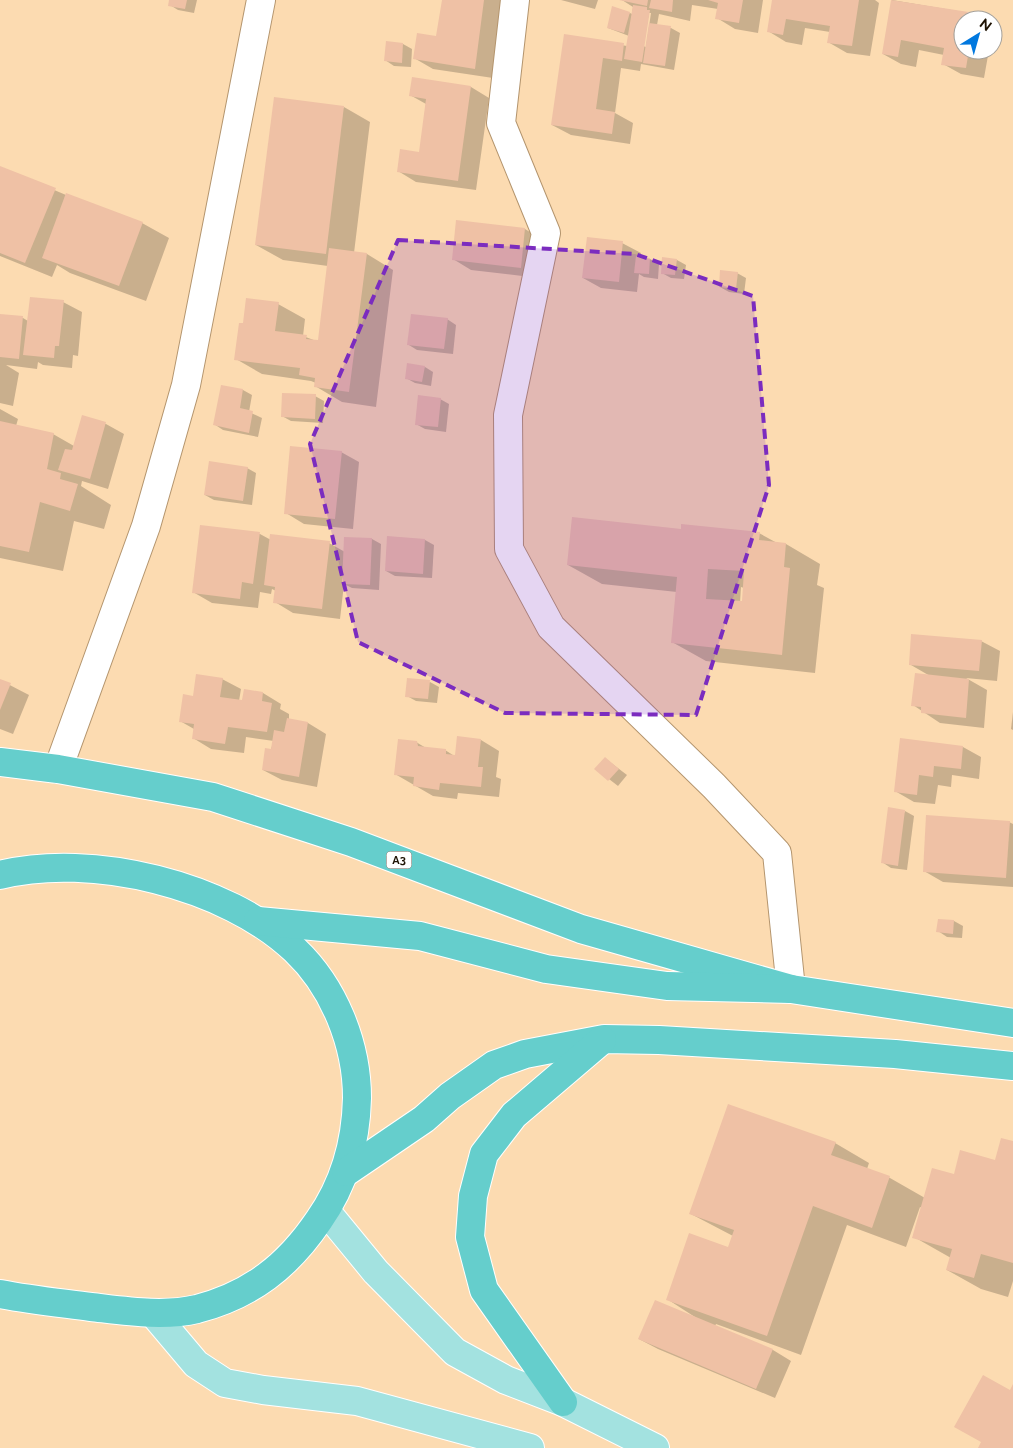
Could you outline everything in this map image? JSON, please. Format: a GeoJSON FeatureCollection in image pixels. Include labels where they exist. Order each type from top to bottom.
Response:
{"type":"FeatureCollection","features":[{"type":"Feature","properties":{"kind":"highway","name":"A3"},"geometry":{"type":"LineString","coordinates":[[0,762],[58,769],[213,797],[351,842],[581,929],[791,989],[1013,1023]]}},
{"type":"Feature","properties":{"kind":"highway","name":"A3"},"geometry":{"type":"LineString","coordinates":[[0,875],[12,872],[76,868],[139,875],[200,893],[258,921],[295,951],[325,988],[346,1031],[357,1088],[357,1126],[346,1172],[326,1211],[302,1245],[272,1274],[235,1296],[195,1309],[153,1313],[0,1294]]}},
{"type":"Feature","properties":{"kind":"highway","name":"A3"},"geometry":{"type":"LineString","coordinates":[[258,921],[420,936],[546,969],[667,986],[791,989]]}},
{"type":"Feature","properties":{"kind":"highway","name":"A3"},"geometry":{"type":"LineString","coordinates":[[346,1172],[424,1119],[450,1096],[494,1065],[525,1054],[604,1039],[659,1040],[895,1054],[1013,1066]]}},
{"type":"Feature","properties":{"kind":"highway"},"geometry":{"type":"LineString","coordinates":[[563,1402],[484,1290],[470,1237],[474,1196],[484,1154],[514,1115],[604,1039]]}},
{"type":"Feature","properties":{"kind":"main road"},"geometry":{"type":"LineString","coordinates":[[326,1211],[376,1272],[455,1352],[506,1380],[563,1402],[655,1448]]}},
{"type":"Feature","properties":{"kind":"main road"},"geometry":{"type":"LineString","coordinates":[[153,1313],[196,1364],[225,1383],[263,1390],[357,1401],[520,1447]]}},
{"type":"Feature","properties":{"kind":"street"},"geometry":{"type":"LineString","coordinates":[[58,769],[146,526],[186,385],[261,0]]}},
{"type":"Feature","properties":{"kind":"street"},"geometry":{"type":"LineString","coordinates":[[515,0],[501,123],[546,233],[508,415],[509,549],[550,626],[714,786],[777,853],[791,989]]}},
{"type":"Feature","properties":{"kind":"highlighted area"},"geometry":{"type":"Polygon","coordinates":[[[398,240],[635,254],[753,296],[769,485],[696,715],[505,713],[358,642],[310,444],[398,240]]]}},
{"type":"Feature","properties":{"kind":"building"},"geometry":{"type":"Polygon","coordinates":[[[169,0],[187,0],[185,9],[168,6],[169,0]]]}},
{"type":"Feature","properties":{"kind":"building"},"geometry":{"type":"Polygon","coordinates":[[[442,0],[484,0],[475,69],[413,59],[417,33],[436,36],[442,0]]]}},
{"type":"Feature","properties":{"kind":"building"},"geometry":{"type":"Polygon","coordinates":[[[619,0],[648,0],[647,6],[619,0]]]}},
{"type":"Feature","properties":{"kind":"building"},"geometry":{"type":"Polygon","coordinates":[[[651,0],[673,0],[672,12],[649,8],[651,0]]]}},
{"type":"Feature","properties":{"kind":"building"},"geometry":{"type":"Polygon","coordinates":[[[708,0],[743,0],[739,23],[715,19],[718,3],[708,0]]]}},
{"type":"Feature","properties":{"kind":"building"},"geometry":{"type":"Polygon","coordinates":[[[772,0],[859,0],[852,46],[827,43],[830,26],[786,19],[783,35],[767,32],[772,0]]]}},
{"type":"Feature","properties":{"kind":"building"},"geometry":{"type":"Polygon","coordinates":[[[891,0],[956,10],[953,10],[953,60],[967,60],[966,68],[941,65],[944,48],[901,40],[898,57],[882,54],[891,0]]]}},
{"type":"Feature","properties":{"kind":"building"},"geometry":{"type":"Polygon","coordinates":[[[633,5],[647,7],[647,10],[650,10],[642,62],[624,59],[633,5]]]}},
{"type":"Feature","properties":{"kind":"building"},"geometry":{"type":"Polygon","coordinates":[[[612,6],[630,12],[624,33],[607,28],[612,6]]]}},
{"type":"Feature","properties":{"kind":"building"},"geometry":{"type":"Polygon","coordinates":[[[649,23],[671,26],[665,66],[643,63],[649,23]]]}},
{"type":"Feature","properties":{"kind":"building"},"geometry":{"type":"Polygon","coordinates":[[[564,34],[624,43],[622,61],[603,58],[596,109],[615,112],[612,134],[551,125],[564,34]]]}},
{"type":"Feature","properties":{"kind":"building"},"geometry":{"type":"Polygon","coordinates":[[[386,41],[403,43],[402,63],[384,61],[386,41]]]}},
{"type":"Feature","properties":{"kind":"building"},"geometry":{"type":"Polygon","coordinates":[[[412,77],[471,86],[458,181],[397,172],[400,149],[419,152],[426,99],[409,96],[412,77]]]}},
{"type":"Feature","properties":{"kind":"building"},"geometry":{"type":"Polygon","coordinates":[[[274,97],[344,106],[326,254],[255,245],[274,97]]]}},
{"type":"Feature","properties":{"kind":"building"},"geometry":{"type":"Polygon","coordinates":[[[0,166],[56,188],[25,263],[0,253],[0,166]]]}},
{"type":"Feature","properties":{"kind":"building"},"geometry":{"type":"Polygon","coordinates":[[[66,193],[143,222],[119,286],[42,258],[66,193]]]}},
{"type":"Feature","properties":{"kind":"building"},"geometry":{"type":"Polygon","coordinates":[[[456,220],[525,228],[521,268],[452,260],[456,220]]]}},
{"type":"Feature","properties":{"kind":"building"},"geometry":{"type":"Polygon","coordinates":[[[587,237],[623,241],[619,282],[582,278],[587,237]]]}},
{"type":"Feature","properties":{"kind":"building"},"geometry":{"type":"Polygon","coordinates":[[[329,248],[367,253],[349,392],[314,387],[315,378],[299,375],[300,368],[234,360],[239,323],[243,323],[246,298],[279,302],[275,331],[307,335],[306,339],[318,340],[329,248]]]}},
{"type":"Feature","properties":{"kind":"building"},"geometry":{"type":"Polygon","coordinates":[[[636,256],[650,258],[649,274],[634,273],[636,256]]]}},
{"type":"Feature","properties":{"kind":"building"},"geometry":{"type":"Polygon","coordinates":[[[662,257],[677,259],[675,275],[661,274],[662,257]]]}},
{"type":"Feature","properties":{"kind":"building"},"geometry":{"type":"Polygon","coordinates":[[[720,270],[738,272],[736,289],[719,287],[720,270]]]}},
{"type":"Feature","properties":{"kind":"building"},"geometry":{"type":"Polygon","coordinates":[[[30,297],[64,300],[59,346],[55,346],[54,358],[23,355],[30,297]]]}},
{"type":"Feature","properties":{"kind":"building"},"geometry":{"type":"Polygon","coordinates":[[[0,314],[23,316],[19,359],[0,357],[0,314]]]}},
{"type":"Feature","properties":{"kind":"building"},"geometry":{"type":"Polygon","coordinates":[[[411,314],[448,318],[444,349],[407,345],[411,314]]]}},
{"type":"Feature","properties":{"kind":"building"},"geometry":{"type":"Polygon","coordinates":[[[407,363],[425,366],[422,382],[405,379],[407,363]]]}},
{"type":"Feature","properties":{"kind":"building"},"geometry":{"type":"Polygon","coordinates":[[[221,385],[243,389],[240,408],[253,411],[249,433],[213,425],[221,385]]]}},
{"type":"Feature","properties":{"kind":"building"},"geometry":{"type":"Polygon","coordinates":[[[282,393],[316,394],[315,419],[281,417],[282,393]]]}},
{"type":"Feature","properties":{"kind":"building"},"geometry":{"type":"Polygon","coordinates":[[[418,395],[441,398],[438,427],[415,425],[418,395]]]}},
{"type":"Feature","properties":{"kind":"building"},"geometry":{"type":"Polygon","coordinates":[[[82,415],[106,422],[90,479],[58,470],[65,449],[72,450],[82,415]]]}},
{"type":"Feature","properties":{"kind":"building"},"geometry":{"type":"Polygon","coordinates":[[[0,421],[54,433],[47,469],[61,473],[60,479],[78,484],[70,511],[40,502],[29,552],[0,546],[0,421]]]}},
{"type":"Feature","properties":{"kind":"building"},"geometry":{"type":"Polygon","coordinates":[[[290,446],[342,451],[335,519],[284,514],[290,446]]]}},
{"type":"Feature","properties":{"kind":"building"},"geometry":{"type":"Polygon","coordinates":[[[209,461],[248,467],[243,501],[204,495],[209,461]]]}},
{"type":"Feature","properties":{"kind":"building"},"geometry":{"type":"Polygon","coordinates":[[[572,517],[681,529],[681,524],[760,532],[759,540],[786,543],[784,567],[790,568],[782,655],[671,643],[677,577],[567,565],[572,517]],[[708,569],[706,599],[742,601],[744,571],[708,569]]]}},
{"type":"Feature","properties":{"kind":"building"},"geometry":{"type":"Polygon","coordinates":[[[200,525],[260,532],[253,584],[242,582],[240,599],[192,593],[200,525]]]}},
{"type":"Feature","properties":{"kind":"building"},"geometry":{"type":"Polygon","coordinates":[[[270,534],[330,541],[322,609],[273,603],[275,587],[264,585],[270,534]]]}},
{"type":"Feature","properties":{"kind":"building"},"geometry":{"type":"Polygon","coordinates":[[[387,536],[425,539],[423,574],[385,571],[387,536]]]}},
{"type":"Feature","properties":{"kind":"building"},"geometry":{"type":"Polygon","coordinates":[[[344,537],[372,538],[370,585],[342,584],[344,537]]]}},
{"type":"Feature","properties":{"kind":"building"},"geometry":{"type":"Polygon","coordinates":[[[911,634],[982,640],[979,671],[909,665],[911,634]]]}},
{"type":"Feature","properties":{"kind":"building"},"geometry":{"type":"Polygon","coordinates":[[[915,673],[969,679],[966,718],[921,713],[921,707],[911,706],[915,673]]]}},
{"type":"Feature","properties":{"kind":"building"},"geometry":{"type":"Polygon","coordinates":[[[196,674],[223,678],[220,697],[242,700],[244,689],[263,692],[262,701],[272,703],[267,732],[228,727],[225,744],[192,739],[194,724],[179,722],[183,694],[193,696],[196,674]]]}},
{"type":"Feature","properties":{"kind":"building"},"geometry":{"type":"Polygon","coordinates":[[[407,678],[430,680],[428,699],[405,697],[407,678]]]}},
{"type":"Feature","properties":{"kind":"building"},"geometry":{"type":"Polygon","coordinates":[[[0,679],[11,683],[0,710],[0,679]]]}},
{"type":"Feature","properties":{"kind":"building"},"geometry":{"type":"Polygon","coordinates":[[[287,718],[308,722],[299,777],[262,770],[265,748],[271,749],[274,730],[284,732],[287,718]]]}},
{"type":"Feature","properties":{"kind":"building"},"geometry":{"type":"Polygon","coordinates":[[[457,736],[481,739],[478,767],[483,767],[481,787],[440,783],[439,790],[413,786],[414,777],[394,775],[398,739],[417,741],[418,746],[446,749],[446,754],[455,755],[457,736]]]}},
{"type":"Feature","properties":{"kind":"building"},"geometry":{"type":"Polygon","coordinates":[[[900,738],[963,746],[961,769],[934,766],[933,777],[919,775],[917,795],[894,792],[900,738]]]}},
{"type":"Feature","properties":{"kind":"building"},"geometry":{"type":"Polygon","coordinates":[[[605,757],[619,769],[608,781],[594,769],[605,757]]]}},
{"type":"Feature","properties":{"kind":"building"},"geometry":{"type":"Polygon","coordinates":[[[888,807],[905,810],[898,866],[881,863],[888,807]]]}},
{"type":"Feature","properties":{"kind":"building"},"geometry":{"type":"Polygon","coordinates":[[[926,815],[1010,821],[1006,878],[923,872],[926,815]]]}},
{"type":"Feature","properties":{"kind":"building"},"geometry":{"type":"Polygon","coordinates":[[[938,919],[954,920],[953,934],[936,932],[938,919]]]}},
{"type":"Feature","properties":{"kind":"building"},"geometry":{"type":"Polygon","coordinates":[[[728,1104],[836,1142],[831,1155],[890,1176],[872,1228],[813,1206],[767,1336],[666,1300],[689,1233],[728,1247],[734,1230],[689,1214],[728,1104]]]}},
{"type":"Feature","properties":{"kind":"building"},"geometry":{"type":"Polygon","coordinates":[[[1001,1138],[1013,1141],[1013,1263],[981,1254],[974,1278],[946,1270],[952,1249],[912,1238],[932,1168],[954,1174],[960,1150],[995,1160],[1001,1138]]]}},
{"type":"Feature","properties":{"kind":"building"},"geometry":{"type":"Polygon","coordinates":[[[655,1300],[773,1349],[756,1389],[638,1339],[655,1300]]]}},
{"type":"Feature","properties":{"kind":"building"},"geometry":{"type":"Polygon","coordinates":[[[983,1375],[1010,1390],[1013,1384],[1013,1448],[978,1448],[981,1442],[954,1427],[983,1375]]]}}]}
